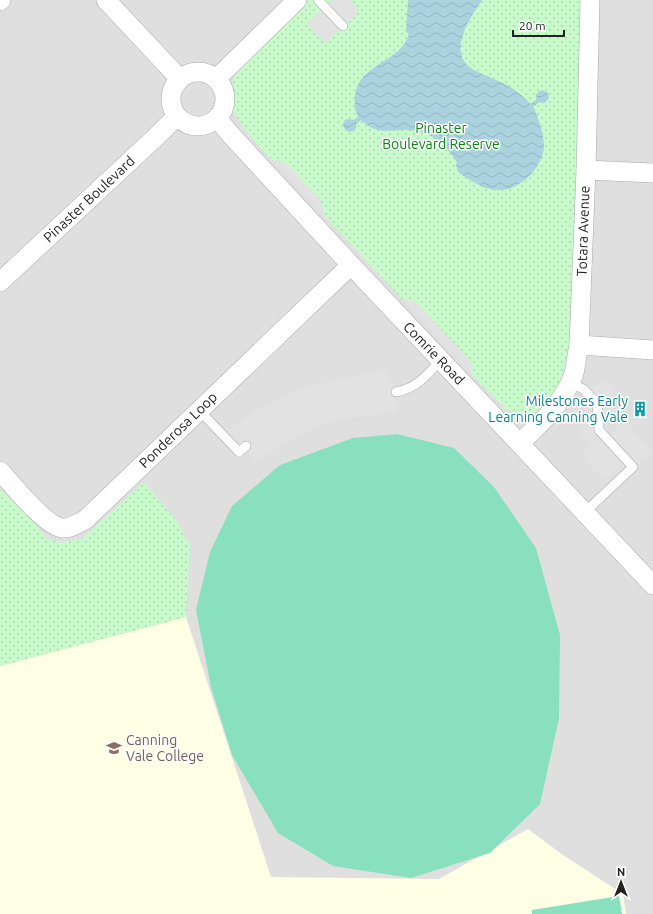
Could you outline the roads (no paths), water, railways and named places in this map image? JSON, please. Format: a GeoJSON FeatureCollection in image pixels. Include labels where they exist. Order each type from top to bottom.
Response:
{"type":"FeatureCollection","features":[{"type":"Feature","properties":{"kind":"street"},"geometry":{"type":"LineString","coordinates":[[106,0],[180,79]]}},
{"type":"Feature","properties":{"kind":"street"},"geometry":{"type":"LineString","coordinates":[[216,79],[297,0]]}},
{"type":"Feature","properties":{"kind":"street","name":"Totara Avenue"},"geometry":{"type":"LineString","coordinates":[[520,443],[543,421],[560,400],[573,374],[579,345],[586,170],[590,0]]}},
{"type":"Feature","properties":{"kind":"street"},"geometry":{"type":"LineString","coordinates":[[202,71],[211,74],[221,83],[225,92],[226,101],[223,110],[217,118],[209,124],[200,126],[191,125],[184,122],[177,116],[172,107],[170,98],[172,89],[180,79],[184,75],[192,72],[202,71]]}},
{"type":"Feature","properties":{"kind":"street","name":"Pinaster Boulevard"},"geometry":{"type":"LineString","coordinates":[[0,282],[177,116]]}},
{"type":"Feature","properties":{"kind":"street","name":"Comrie Road"},"geometry":{"type":"LineString","coordinates":[[217,118],[351,265],[653,585]]}},
{"type":"Feature","properties":{"kind":"street"},"geometry":{"type":"LineString","coordinates":[[586,170],[653,173]]}},
{"type":"Feature","properties":{"kind":"street","name":"Ponderosa Loop"},"geometry":{"type":"LineString","coordinates":[[0,471],[45,519],[55,525],[62,528],[70,527],[85,520],[351,265]]}},
{"type":"Feature","properties":{"kind":"street"},"geometry":{"type":"LineString","coordinates":[[579,345],[653,350]]}},
{"type":"Feature","properties":{"kind":"lane"},"geometry":{"type":"LineString","coordinates":[[318,0],[343,26]]}},
{"type":"Feature","properties":{"kind":"lane"},"geometry":{"type":"LineString","coordinates":[[396,392],[407,390],[418,384],[441,360]]}},
{"type":"Feature","properties":{"kind":"lane"},"geometry":{"type":"LineString","coordinates":[[569,382],[583,389],[597,403],[599,430],[633,467],[585,512]]}},
{"type":"Feature","properties":{"kind":"lane"},"geometry":{"type":"LineString","coordinates":[[199,410],[239,452],[246,446]]}},
{"type":"Feature","properties":{"kind":"water"},"geometry":{"type":"Polygon","coordinates":[[[408,0],[482,0],[464,32],[461,44],[461,53],[464,60],[475,71],[513,89],[531,104],[536,100],[538,92],[542,90],[548,93],[549,98],[547,101],[544,103],[539,102],[533,107],[542,131],[544,141],[543,153],[536,168],[517,186],[509,189],[495,190],[474,182],[459,173],[456,165],[457,163],[443,144],[430,135],[422,132],[415,130],[382,131],[372,128],[361,120],[356,124],[356,128],[353,131],[349,132],[344,128],[343,124],[345,120],[354,120],[358,117],[355,110],[355,99],[357,87],[361,80],[373,68],[395,54],[406,41],[409,34],[406,32],[408,0]]]}},
{"type":"Feature","properties":{"kind":"place","name":"Milestones Early Learning Canning Vale"},"geometry":{"type":"Point","coordinates":[640,409]}},
{"type":"Feature","properties":{"kind":"place","name":"Canning Vale College"},"geometry":{"type":"Point","coordinates":[114,748]}},
{"type":"Feature","properties":{"kind":"park label","name":"Pinaster Boulevard Reserve"},"geometry":{"type":"Point","coordinates":[441,136]}}]}
